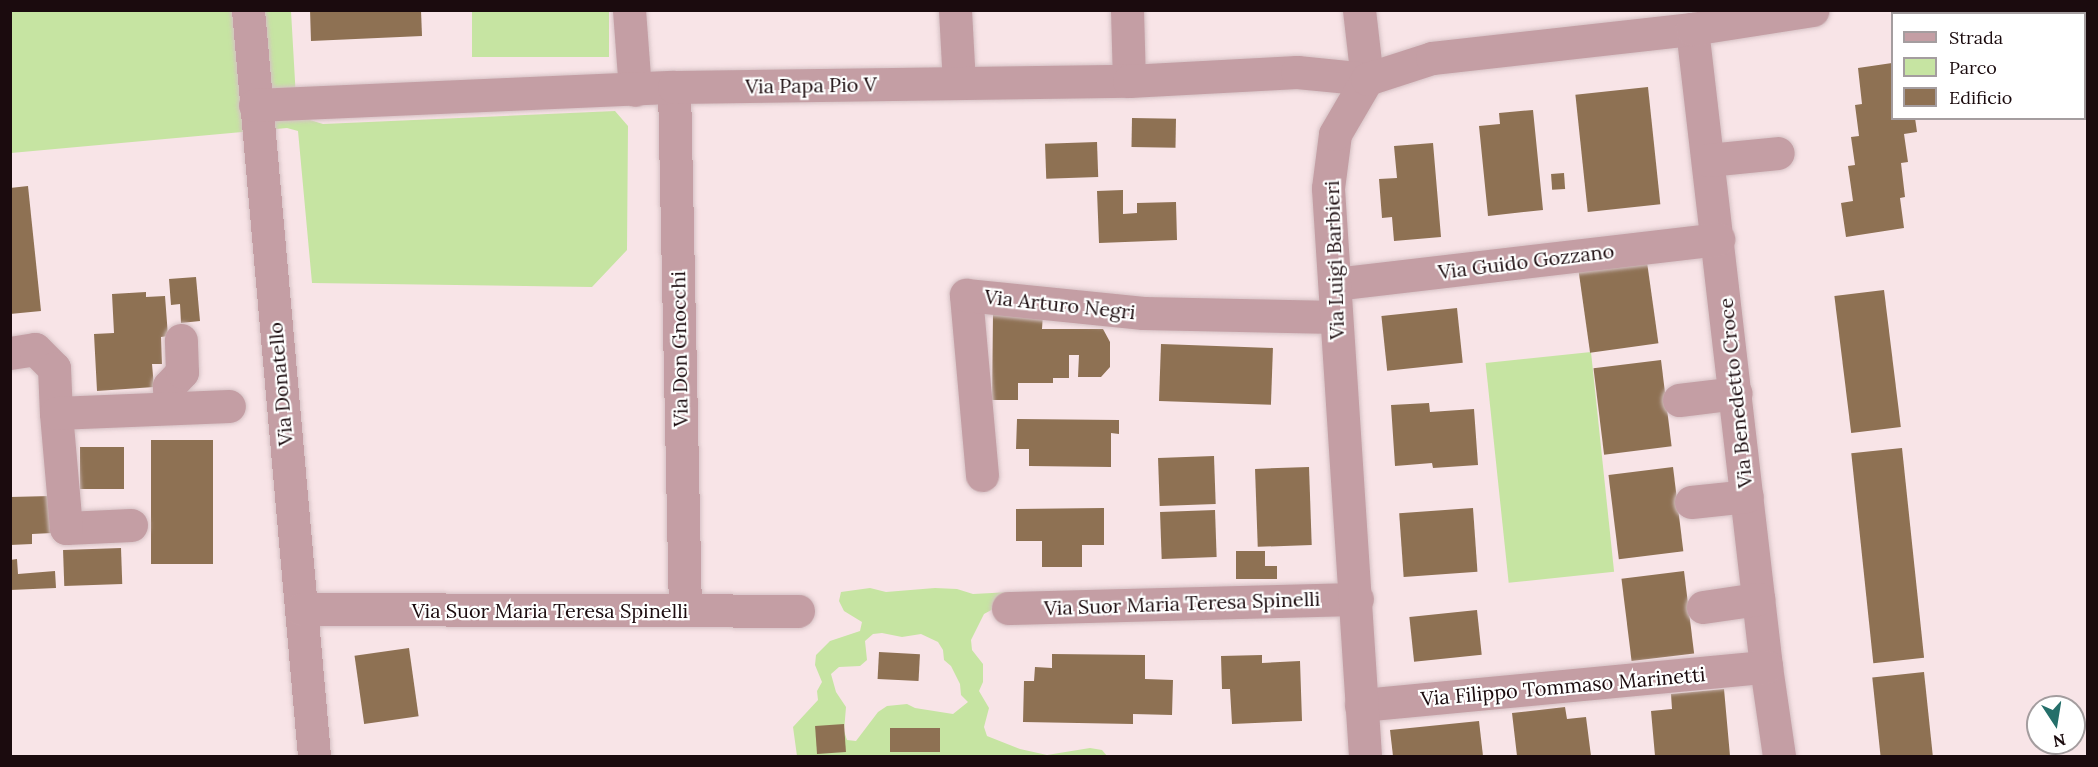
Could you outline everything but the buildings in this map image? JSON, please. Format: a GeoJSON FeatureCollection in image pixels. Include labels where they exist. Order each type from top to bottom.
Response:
{"type":"FeatureCollection","features":[{"type":"Feature","properties":{"kind":"street","name":"Via Donatello"},"geometry":{"type":"LineString","coordinates":[[248,10],[314,756]]}},
{"type":"Feature","properties":{"kind":"street"},"geometry":{"type":"LineString","coordinates":[[629,10],[635,90]]}},
{"type":"Feature","properties":{"kind":"street"},"geometry":{"type":"LineString","coordinates":[[956,10],[959,82]]}},
{"type":"Feature","properties":{"kind":"street"},"geometry":{"type":"LineString","coordinates":[[1127,10],[1129,81]]}},
{"type":"Feature","properties":{"kind":"street"},"geometry":{"type":"LineString","coordinates":[[1359,10],[1367,79],[1432,58],[1692,29],[1813,10]]}},
{"type":"Feature","properties":{"kind":"street","name":"Via Benedetto Croce"},"geometry":{"type":"LineString","coordinates":[[1692,29],[1766,667],[1779,756]]}},
{"type":"Feature","properties":{"kind":"street","name":"Via Papa Pio V"},"geometry":{"type":"LineString","coordinates":[[255,105],[674,87],[1129,81],[1297,72],[1367,79]]}},
{"type":"Feature","properties":{"kind":"street","name":"Via Luigi Barbieri"},"geometry":{"type":"LineString","coordinates":[[1365,756],[1360,705],[1357,599],[1328,188],[1335,134],[1367,79]]}},
{"type":"Feature","properties":{"kind":"street","name":"Via Don Gnocchi"},"geometry":{"type":"LineString","coordinates":[[674,87],[686,610]]}},
{"type":"Feature","properties":{"kind":"street"},"geometry":{"type":"LineString","coordinates":[[1708,160],[1778,153]]}},
{"type":"Feature","properties":{"kind":"street","name":"Via Guido Gozzano"},"geometry":{"type":"LineString","coordinates":[[1335,284],[1718,239]]}},
{"type":"Feature","properties":{"kind":"street","name":"Via Arturo Negri"},"geometry":{"type":"LineString","coordinates":[[982,475],[966,295],[1143,313],[1336,317]]}},
{"type":"Feature","properties":{"kind":"street"},"geometry":{"type":"LineString","coordinates":[[170,408],[169,386],[182,372],[181,340]]}},
{"type":"Feature","properties":{"kind":"street"},"geometry":{"type":"LineString","coordinates":[[10,352],[35,349],[54,368],[66,528],[131,525]]}},
{"type":"Feature","properties":{"kind":"street"},"geometry":{"type":"LineString","coordinates":[[1679,400],[1736,393]]}},
{"type":"Feature","properties":{"kind":"street"},"geometry":{"type":"LineString","coordinates":[[56,413],[229,405]]}},
{"type":"Feature","properties":{"kind":"street"},"geometry":{"type":"LineString","coordinates":[[1691,502],[1747,496]]}},
{"type":"Feature","properties":{"kind":"street","name":"Via Suor Maria Teresa Spinelli"},"geometry":{"type":"LineString","coordinates":[[1008,608],[1357,599]]}},
{"type":"Feature","properties":{"kind":"street"},"geometry":{"type":"LineString","coordinates":[[1703,607],[1758,599]]}},
{"type":"Feature","properties":{"kind":"street","name":"Via Suor Maria Teresa Spinelli"},"geometry":{"type":"LineString","coordinates":[[301,609],[798,611]]}},
{"type":"Feature","properties":{"kind":"street","name":"Via Filippo Tommaso Marinetti"},"geometry":{"type":"LineString","coordinates":[[1360,705],[1766,667]]}},
{"type":"Feature","properties":{"kind":"green space"},"geometry":{"type":"Polygon","coordinates":[[[11,11],[291,11],[297,116],[323,124],[615,111],[628,126],[627,250],[592,287],[312,283],[298,131],[287,128],[11,153],[11,11]]]}},
{"type":"Feature","properties":{"kind":"green space"},"geometry":{"type":"Polygon","coordinates":[[[472,11],[609,11],[609,57],[472,57],[472,11]]]}},
{"type":"Feature","properties":{"kind":"green space"},"geometry":{"type":"Polygon","coordinates":[[[1591,352],[1614,572],[1509,583],[1486,363],[1591,352]]]}},
{"type":"Feature","properties":{"kind":"green space"},"geometry":{"type":"Polygon","coordinates":[[[870,588],[886,592],[935,588],[957,589],[973,594],[1011,592],[995,608],[984,614],[971,640],[972,650],[983,664],[983,682],[979,691],[989,708],[984,727],[987,736],[1020,749],[1047,755],[1090,748],[1102,750],[1107,756],[797,756],[793,727],[818,700],[817,691],[822,682],[815,665],[816,655],[830,641],[860,631],[862,622],[844,611],[839,601],[841,592],[870,588]],[[882,633],[873,634],[865,641],[867,660],[860,666],[839,667],[831,674],[836,692],[846,707],[844,731],[847,740],[856,741],[878,712],[887,706],[907,704],[915,708],[953,714],[968,702],[961,695],[960,684],[951,666],[944,660],[943,650],[938,642],[921,634],[902,637],[882,633]]]}}]}
